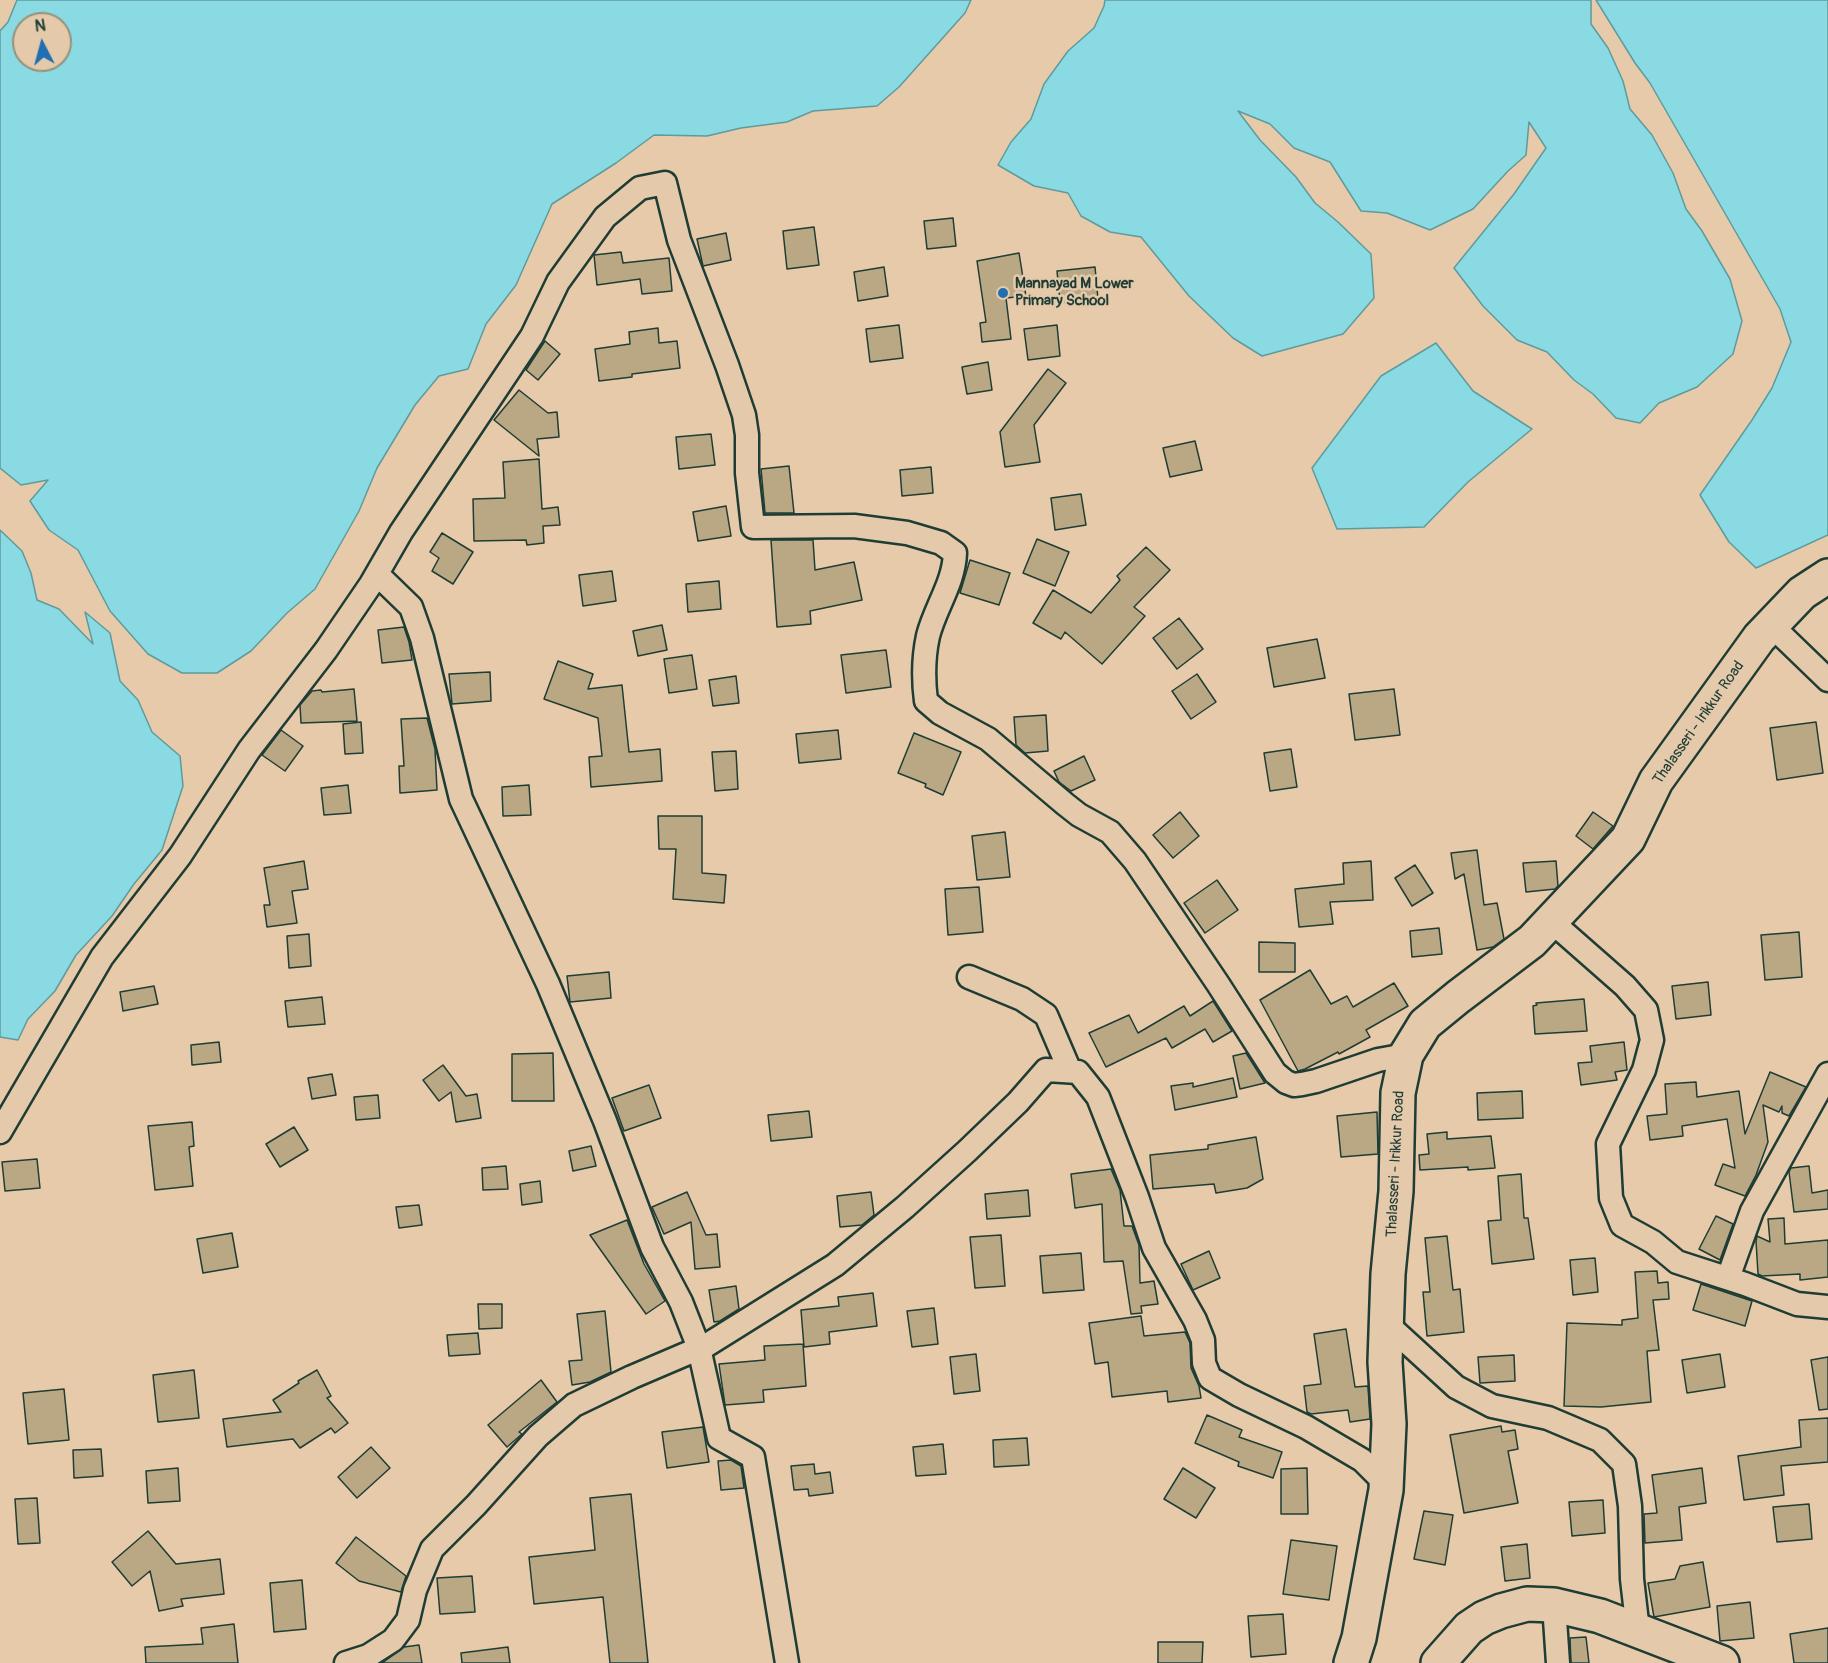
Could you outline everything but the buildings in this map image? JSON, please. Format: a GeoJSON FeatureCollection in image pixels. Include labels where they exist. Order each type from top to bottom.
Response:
{"type":"FeatureCollection","features":[{"type":"Feature","properties":{"kind":"main road","name":"Thalasseri - Irikkur Road"},"geometry":{"type":"LineString","coordinates":[[1351,1663],[1359,1638],[1386,1484],[1389,1424],[1385,1362],[1388,1274],[1396,1191],[1398,1094],[1406,1055],[1425,1024],[1532,941],[1628,839],[1656,781],[1745,656],[1802,593],[1828,576]]}},
{"type":"Feature","properties":{"kind":"main road"},"geometry":{"type":"LineString","coordinates":[[1438,1663],[1469,1628],[1484,1618],[1527,1604],[1554,1605],[1600,1616],[1722,1663]]}},
{"type":"Feature","properties":{"kind":"street"},"geometry":{"type":"LineString","coordinates":[[0,1132],[102,957],[180,856],[249,750],[326,650],[377,574],[401,532],[532,336],[558,282],[605,217],[640,188],[665,183],[679,240],[744,415],[753,527],[854,526],[907,533],[941,543],[955,553],[954,568],[928,635],[922,670],[926,701],[940,713],[988,739],[1079,815],[1110,832],[1122,844],[1218,984],[1275,1073],[1286,1082],[1294,1085],[1316,1082],[1378,1060],[1406,1055]]}},
{"type":"Feature","properties":{"kind":"street"},"geometry":{"type":"LineString","coordinates":[[377,574],[411,607],[422,638],[461,799],[548,984],[605,1122],[652,1247],[681,1302],[699,1348],[719,1438],[753,1457],[788,1663]]}},
{"type":"Feature","properties":{"kind":"street"},"geometry":{"type":"LineString","coordinates":[[1771,625],[1828,680]]}},
{"type":"Feature","properties":{"kind":"street"},"geometry":{"type":"LineString","coordinates":[[1551,921],[1625,986],[1646,1010],[1652,1040],[1644,1070],[1608,1144],[1611,1198],[1622,1225],[1653,1242],[1677,1262],[1797,1304],[1828,1307]]}},
{"type":"Feature","properties":{"kind":"street"},"geometry":{"type":"LineString","coordinates":[[969,977],[1022,999],[1046,1015],[1070,1071]]}},
{"type":"Feature","properties":{"kind":"street"},"geometry":{"type":"LineString","coordinates":[[346,1663],[368,1656],[393,1640],[408,1620],[415,1590],[432,1549],[476,1505],[538,1436],[574,1405],[707,1345],[843,1257],[905,1207],[967,1151],[1018,1102],[1046,1070],[1078,1072],[1098,1097],[1154,1248],[1196,1320],[1203,1340],[1204,1363],[1210,1378],[1306,1427],[1362,1460],[1386,1484]]}},
{"type":"Feature","properties":{"kind":"street"},"geometry":{"type":"LineString","coordinates":[[1728,1278],[1752,1211],[1828,1074]]}},
{"type":"Feature","properties":{"kind":"street"},"geometry":{"type":"LineString","coordinates":[[1386,1323],[1456,1387],[1492,1406],[1548,1418],[1600,1440],[1624,1464],[1630,1506],[1632,1579],[1638,1631]]}},
{"type":"Feature","properties":{"kind":"street"},"geometry":{"type":"LineString","coordinates":[[1554,1605],[1558,1663]]}},
{"type":"Feature","properties":{"kind":"water"},"geometry":{"type":"Polygon","coordinates":[[[17,0],[971,0],[965,13],[899,87],[877,106],[813,111],[787,122],[741,128],[707,136],[654,135],[616,163],[552,204],[516,285],[486,324],[468,369],[439,376],[415,405],[377,468],[359,511],[315,589],[287,613],[251,651],[217,673],[182,673],[148,654],[110,611],[78,550],[49,530],[30,501],[48,480],[21,485],[0,468],[0,31],[8,22],[12,12],[12,72],[72,72],[72,12],[12,12],[17,0]]]}},
{"type":"Feature","properties":{"kind":"water"},"geometry":{"type":"Polygon","coordinates":[[[1105,0],[1591,0],[1591,24],[1608,48],[1623,81],[1630,109],[1652,135],[1673,173],[1686,209],[1702,231],[1730,279],[1742,321],[1733,354],[1697,387],[1659,403],[1640,423],[1616,418],[1547,352],[1517,340],[1483,306],[1454,268],[1514,194],[1546,148],[1529,122],[1526,155],[1473,209],[1430,230],[1387,213],[1361,211],[1330,162],[1294,148],[1270,124],[1238,111],[1260,140],[1296,177],[1315,203],[1371,254],[1374,298],[1343,334],[1262,356],[1233,338],[1189,296],[1141,237],[1110,232],[1081,216],[1068,193],[1034,186],[998,165],[1011,142],[1031,119],[1044,84],[1068,51],[1094,28],[1105,0]]]}},
{"type":"Feature","properties":{"kind":"water"},"geometry":{"type":"Polygon","coordinates":[[[1596,0],[1828,0],[1828,535],[1756,568],[1729,542],[1700,495],[1772,388],[1791,342],[1780,309],[1650,83],[1596,0]]]}},
{"type":"Feature","properties":{"kind":"water"},"geometry":{"type":"Polygon","coordinates":[[[1436,343],[1473,391],[1532,429],[1468,482],[1424,527],[1337,529],[1312,468],[1381,376],[1436,343]]]}},
{"type":"Feature","properties":{"kind":"water"},"geometry":{"type":"Polygon","coordinates":[[[0,530],[22,551],[31,573],[37,600],[59,609],[93,644],[85,612],[110,633],[120,681],[138,700],[152,732],[180,756],[183,786],[162,850],[112,916],[76,955],[55,991],[28,1019],[18,1040],[0,1037],[0,530]]]}},
{"type":"Feature","properties":{"kind":"place","name":"Mannayad M Lower Primary School"},"geometry":{"type":"Point","coordinates":[1003,293]}}]}
